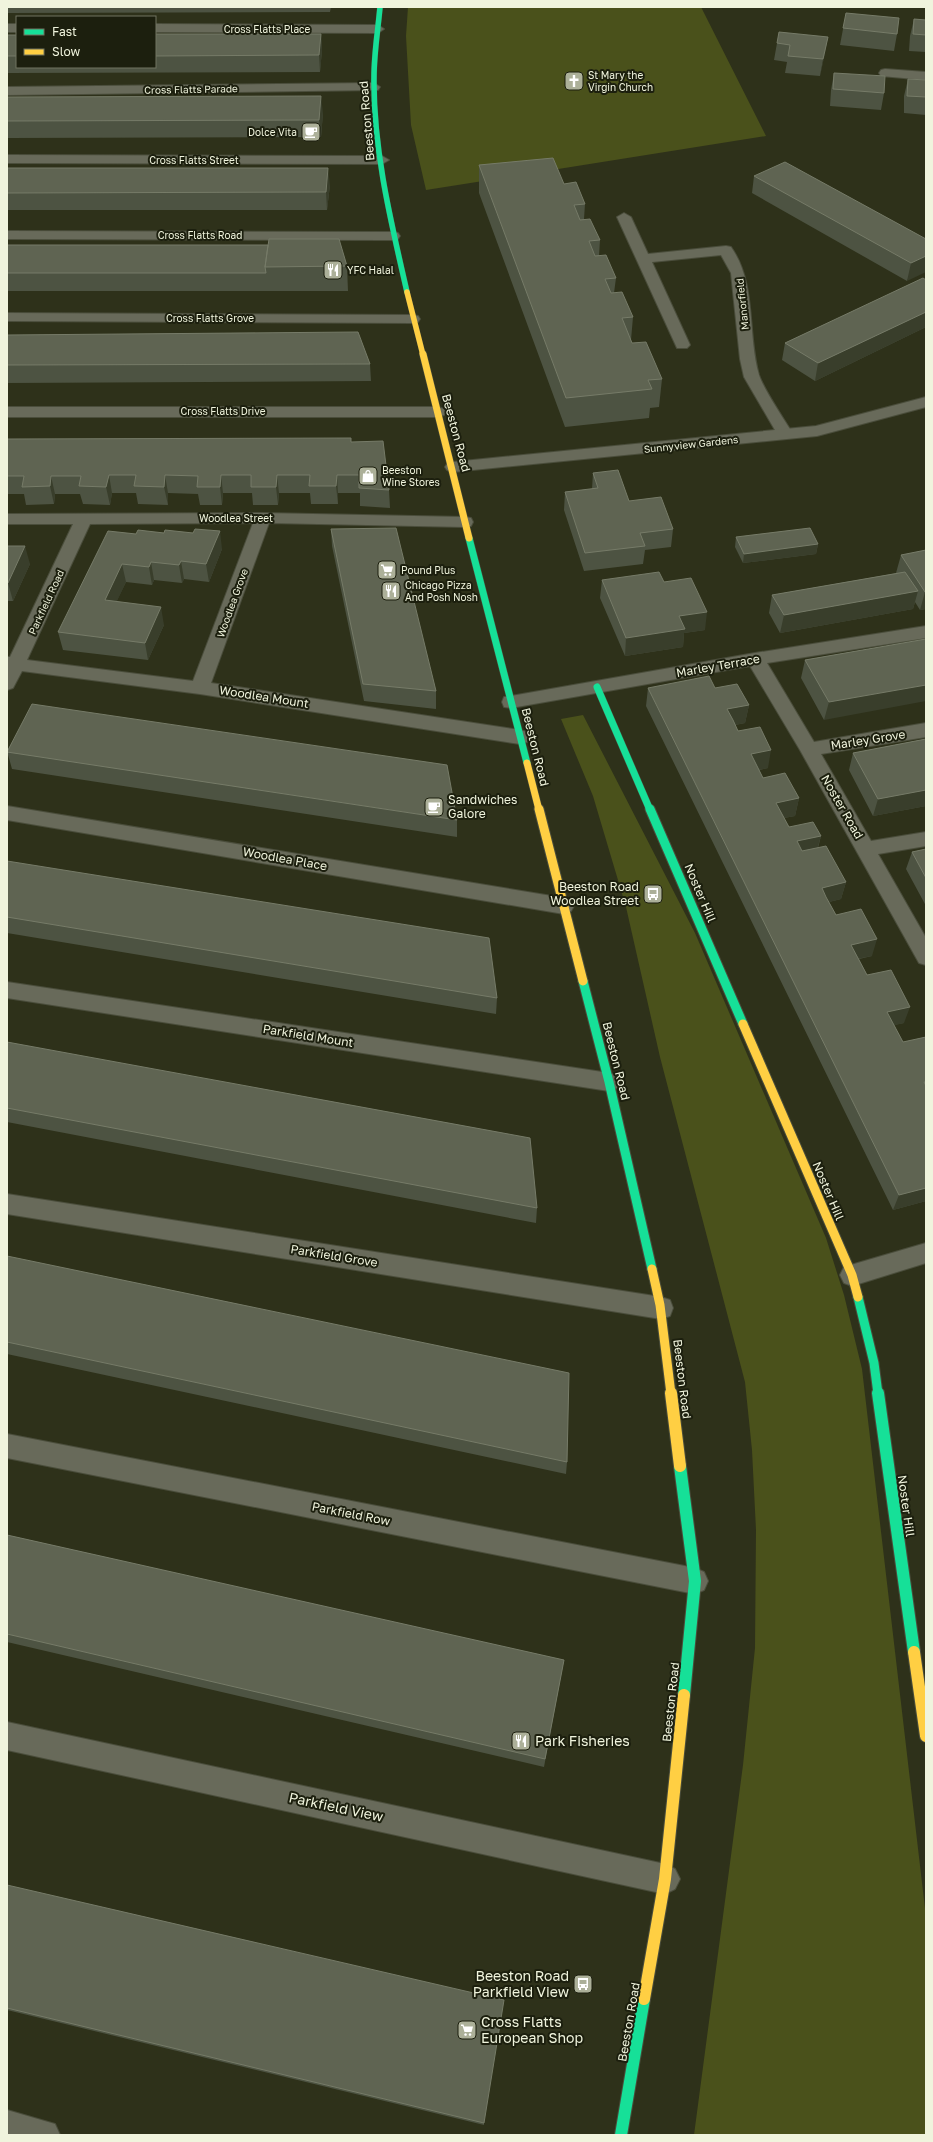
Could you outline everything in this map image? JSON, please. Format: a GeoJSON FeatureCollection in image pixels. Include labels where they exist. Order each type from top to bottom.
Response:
{"type":"FeatureCollection","features":[{"type":"Feature","properties":{"kind":"street","name":"Beeston Road"},"geometry":{"type":"LineString","coordinates":[[380,7],[374,87],[382,160],[394,236],[413,319],[453,467],[465,522],[609,1082],[661,1308],[695,1581],[665,1879],[621,2135]]}},
{"type":"Feature","properties":{"kind":"street","name":"Cross Flatts Place"},"geometry":{"type":"LineString","coordinates":[[156,28],[378,28]]}},
{"type":"Feature","properties":{"kind":"street"},"geometry":{"type":"LineString","coordinates":[[885,73],[926,76]]}},
{"type":"Feature","properties":{"kind":"street","name":"Cross Flatts Parade"},"geometry":{"type":"LineString","coordinates":[[7,91],[374,87]]}},
{"type":"Feature","properties":{"kind":"street","name":"Cross Flatts Street"},"geometry":{"type":"LineString","coordinates":[[7,159],[382,160]]}},
{"type":"Feature","properties":{"kind":"street"},"geometry":{"type":"LineString","coordinates":[[624,216],[682,345]]}},
{"type":"Feature","properties":{"kind":"street","name":"Cross Flatts Road"},"geometry":{"type":"LineString","coordinates":[[7,235],[394,236]]}},
{"type":"Feature","properties":{"kind":"street","name":"Manorfield"},"geometry":{"type":"LineString","coordinates":[[643,259],[726,250],[738,272],[748,359],[752,376],[785,434]]}},
{"type":"Feature","properties":{"kind":"street","name":"Cross Flatts Grove"},"geometry":{"type":"LineString","coordinates":[[7,317],[413,319]]}},
{"type":"Feature","properties":{"kind":"street","name":"Sunnyview Gardens"},"geometry":{"type":"LineString","coordinates":[[453,467],[817,431],[926,402]]}},
{"type":"Feature","properties":{"kind":"street","name":"Cross Flatts Drive"},"geometry":{"type":"LineString","coordinates":[[7,412],[438,412]]}},
{"type":"Feature","properties":{"kind":"street","name":"Woodlea Street"},"geometry":{"type":"LineString","coordinates":[[7,519],[263,518],[465,522]]}},
{"type":"Feature","properties":{"kind":"street","name":"Woodlea Grove"},"geometry":{"type":"LineString","coordinates":[[200,688],[263,518]]}},
{"type":"Feature","properties":{"kind":"street","name":"Parkfield Road"},"geometry":{"type":"LineString","coordinates":[[7,684],[12,663],[84,519]]}},
{"type":"Feature","properties":{"kind":"street","name":"Marley Terrace"},"geometry":{"type":"LineString","coordinates":[[511,702],[755,659],[926,632]]}},
{"type":"Feature","properties":{"kind":"street","name":"Noster Road"},"geometry":{"type":"LineString","coordinates":[[755,659],[809,749],[925,954]]}},
{"type":"Feature","properties":{"kind":"street","name":"Woodlea Mount"},"geometry":{"type":"LineString","coordinates":[[12,663],[200,688],[520,737]]}},
{"type":"Feature","properties":{"kind":"street","name":"Noster Hill"},"geometry":{"type":"LineString","coordinates":[[597,687],[852,1275],[874,1363],[926,1736]]}},
{"type":"Feature","properties":{"kind":"street","name":"Marley Grove"},"geometry":{"type":"LineString","coordinates":[[809,749],[926,730]]}},
{"type":"Feature","properties":{"kind":"street","name":"Woodlea Place"},"geometry":{"type":"LineString","coordinates":[[7,813],[564,906]]}},
{"type":"Feature","properties":{"kind":"street"},"geometry":{"type":"LineString","coordinates":[[866,849],[926,838]]}},
{"type":"Feature","properties":{"kind":"street","name":"Parkfield Mount"},"geometry":{"type":"LineString","coordinates":[[7,990],[609,1082]]}},
{"type":"Feature","properties":{"kind":"street","name":"Parkfield Grove"},"geometry":{"type":"LineString","coordinates":[[7,1204],[661,1308]]}},
{"type":"Feature","properties":{"kind":"street"},"geometry":{"type":"LineString","coordinates":[[852,1275],[926,1253]]}},
{"type":"Feature","properties":{"kind":"street","name":"Parkfield Row"},"geometry":{"type":"LineString","coordinates":[[7,1446],[695,1581]]}},
{"type":"Feature","properties":{"kind":"street","name":"Parkfield View"},"geometry":{"type":"LineString","coordinates":[[7,1736],[665,1879]]}},
{"type":"Feature","properties":{"kind":"street"},"geometry":{"type":"LineString","coordinates":[[7,2126],[44,2135]]}},
{"type":"Feature","properties":{"kind":"green space","name":"St Mary the Virgin Church"},"geometry":{"type":"Polygon","coordinates":[[[408,7],[701,7],[766,136],[426,190],[411,125],[406,36],[408,7]]]}},
{"type":"Feature","properties":{"kind":"green space"},"geometry":{"type":"Polygon","coordinates":[[[583,715],[695,933],[826,1238],[844,1295],[862,1369],[926,1917],[926,2135],[694,2135],[743,1765],[755,1648],[756,1530],[752,1450],[745,1382],[660,1057],[626,907],[593,796],[561,719],[583,715]]]}},
{"type":"Feature","properties":{"kind":"building"},"geometry":{"type":"Polygon","coordinates":[[[846,13],[899,18],[897,34],[843,28],[846,13]]]}},
{"type":"Feature","properties":{"kind":"building"},"geometry":{"type":"Polygon","coordinates":[[[914,19],[926,20],[926,35],[913,34],[914,19]]]}},
{"type":"Feature","properties":{"kind":"building"},"geometry":{"type":"Polygon","coordinates":[[[779,32],[828,37],[823,59],[788,56],[790,45],[777,43],[779,32]]]}},
{"type":"Feature","properties":{"kind":"building"},"geometry":{"type":"Polygon","coordinates":[[[156,34],[321,34],[319,55],[156,56],[156,34]]]}},
{"type":"Feature","properties":{"kind":"building"},"geometry":{"type":"Polygon","coordinates":[[[7,35],[16,35],[16,56],[7,56],[7,35]]]}},
{"type":"Feature","properties":{"kind":"building"},"geometry":{"type":"Polygon","coordinates":[[[834,73],[885,76],[884,93],[833,89],[834,73]]]}},
{"type":"Feature","properties":{"kind":"building"},"geometry":{"type":"Polygon","coordinates":[[[908,79],[926,80],[926,97],[907,96],[908,79]]]}},
{"type":"Feature","properties":{"kind":"building"},"geometry":{"type":"Polygon","coordinates":[[[321,96],[319,120],[7,121],[7,97],[321,96]]]}},
{"type":"Feature","properties":{"kind":"building"},"geometry":{"type":"Polygon","coordinates":[[[553,158],[564,184],[576,182],[585,204],[574,205],[580,220],[590,219],[600,240],[589,241],[595,256],[606,255],[616,278],[605,279],[611,293],[622,292],[633,317],[622,318],[632,343],[646,342],[662,379],[648,380],[652,389],[566,398],[479,165],[553,158]]]}},
{"type":"Feature","properties":{"kind":"building"},"geometry":{"type":"Polygon","coordinates":[[[785,162],[926,239],[926,256],[911,263],[754,176],[785,162]]]}},
{"type":"Feature","properties":{"kind":"building"},"geometry":{"type":"Polygon","coordinates":[[[7,168],[328,168],[326,192],[7,193],[7,168]]]}},
{"type":"Feature","properties":{"kind":"building"},"geometry":{"type":"Polygon","coordinates":[[[269,239],[339,239],[347,266],[265,267],[269,239]]]}},
{"type":"Feature","properties":{"kind":"building"},"geometry":{"type":"Polygon","coordinates":[[[7,245],[268,245],[265,267],[266,273],[7,273],[7,245]]]}},
{"type":"Feature","properties":{"kind":"building"},"geometry":{"type":"Polygon","coordinates":[[[923,278],[926,280],[926,312],[818,363],[785,343],[923,278]]]}},
{"type":"Feature","properties":{"kind":"building"},"geometry":{"type":"Polygon","coordinates":[[[358,332],[370,364],[7,365],[7,335],[358,332]]]}},
{"type":"Feature","properties":{"kind":"building"},"geometry":{"type":"Polygon","coordinates":[[[351,438],[351,442],[383,441],[389,490],[359,488],[359,475],[337,475],[336,486],[309,486],[310,475],[277,475],[276,487],[251,487],[251,475],[221,475],[220,487],[197,487],[198,476],[165,475],[164,487],[134,486],[136,475],[109,475],[106,487],[79,486],[81,476],[51,476],[50,486],[22,487],[24,476],[7,476],[7,439],[351,438]]]}},
{"type":"Feature","properties":{"kind":"building"},"geometry":{"type":"Polygon","coordinates":[[[618,470],[629,501],[661,497],[673,529],[640,533],[645,546],[585,553],[565,492],[598,488],[593,473],[618,470]]]}},
{"type":"Feature","properties":{"kind":"building"},"geometry":{"type":"Polygon","coordinates":[[[396,528],[436,691],[363,684],[331,529],[396,528]]]}},
{"type":"Feature","properties":{"kind":"building"},"geometry":{"type":"Polygon","coordinates":[[[810,528],[818,544],[744,554],[736,537],[810,528]]]}},
{"type":"Feature","properties":{"kind":"building"},"geometry":{"type":"Polygon","coordinates":[[[195,529],[220,531],[206,564],[181,561],[179,565],[151,562],[149,567],[122,564],[105,600],[161,607],[145,643],[58,632],[108,531],[136,534],[138,530],[164,533],[165,530],[193,533],[195,529]]]}},
{"type":"Feature","properties":{"kind":"building"},"geometry":{"type":"Polygon","coordinates":[[[7,546],[25,546],[8,583],[7,583],[7,546]]]}},
{"type":"Feature","properties":{"kind":"building"},"geometry":{"type":"Polygon","coordinates":[[[926,550],[926,592],[925,592],[901,555],[926,550]]]}},
{"type":"Feature","properties":{"kind":"building"},"geometry":{"type":"Polygon","coordinates":[[[659,572],[664,582],[691,578],[707,612],[679,616],[685,629],[626,638],[602,580],[659,572]]]}},
{"type":"Feature","properties":{"kind":"building"},"geometry":{"type":"Polygon","coordinates":[[[905,572],[918,591],[784,615],[772,595],[905,572]]]}},
{"type":"Feature","properties":{"kind":"building"},"geometry":{"type":"Polygon","coordinates":[[[926,639],[926,685],[829,702],[805,660],[926,639]]]}},
{"type":"Feature","properties":{"kind":"building"},"geometry":{"type":"Polygon","coordinates":[[[709,676],[715,688],[737,684],[749,705],[727,709],[738,731],[760,727],[771,750],[751,754],[763,778],[785,773],[799,798],[776,803],[789,827],[813,822],[821,836],[797,841],[802,851],[826,846],[846,882],[822,888],[836,915],[861,909],[877,939],[851,945],[867,975],[891,970],[910,1007],[887,1012],[903,1042],[926,1037],[926,1082],[924,1082],[926,1086],[926,1188],[899,1195],[648,688],[709,676]]]}},
{"type":"Feature","properties":{"kind":"building"},"geometry":{"type":"Polygon","coordinates":[[[32,704],[447,765],[457,820],[7,752],[32,704]]]}},
{"type":"Feature","properties":{"kind":"building"},"geometry":{"type":"Polygon","coordinates":[[[926,739],[926,790],[878,799],[853,753],[926,739]]]}},
{"type":"Feature","properties":{"kind":"building"},"geometry":{"type":"Polygon","coordinates":[[[926,849],[926,878],[912,852],[926,849]]]}},
{"type":"Feature","properties":{"kind":"building"},"geometry":{"type":"Polygon","coordinates":[[[7,861],[489,938],[497,998],[7,917],[7,861]]]}},
{"type":"Feature","properties":{"kind":"building"},"geometry":{"type":"Polygon","coordinates":[[[7,1042],[530,1138],[537,1208],[7,1108],[7,1042]]]}},
{"type":"Feature","properties":{"kind":"building"},"geometry":{"type":"Polygon","coordinates":[[[7,1256],[569,1373],[567,1462],[7,1342],[7,1256]]]}},
{"type":"Feature","properties":{"kind":"building"},"geometry":{"type":"Polygon","coordinates":[[[7,1535],[564,1660],[545,1759],[7,1634],[7,1535]]]}},
{"type":"Feature","properties":{"kind":"building"},"geometry":{"type":"Polygon","coordinates":[[[7,1885],[504,2000],[484,2123],[7,2008],[7,1885]]]}},
{"type":"Feature","properties":{"kind":"traffic: fast"},"geometry":{"type":"LineString","coordinates":[[380,7],[374,76],[375,112],[385,190],[407,292]]}},
{"type":"Feature","properties":{"kind":"traffic: fast"},"geometry":{"type":"LineString","coordinates":[[469,538],[527,763]]}},
{"type":"Feature","properties":{"kind":"traffic: fast"},"geometry":{"type":"LineString","coordinates":[[597,687],[743,1024]]}},
{"type":"Feature","properties":{"kind":"traffic: fast"},"geometry":{"type":"LineString","coordinates":[[583,981],[609,1082],[652,1269]]}},
{"type":"Feature","properties":{"kind":"traffic: fast"},"geometry":{"type":"LineString","coordinates":[[858,1297],[874,1363],[914,1652]]}},
{"type":"Feature","properties":{"kind":"traffic: fast"},"geometry":{"type":"LineString","coordinates":[[680,1466],[695,1581],[684,1695]]}},
{"type":"Feature","properties":{"kind":"traffic: fast"},"geometry":{"type":"LineString","coordinates":[[621,2135],[644,1999]]}},
{"type":"Feature","properties":{"kind":"traffic: slow"},"geometry":{"type":"LineString","coordinates":[[407,292],[469,538]]}},
{"type":"Feature","properties":{"kind":"traffic: slow"},"geometry":{"type":"LineString","coordinates":[[527,763],[583,981]]}},
{"type":"Feature","properties":{"kind":"traffic: slow"},"geometry":{"type":"LineString","coordinates":[[743,1024],[852,1275],[858,1297]]}},
{"type":"Feature","properties":{"kind":"traffic: slow"},"geometry":{"type":"LineString","coordinates":[[652,1269],[660,1305],[680,1466]]}},
{"type":"Feature","properties":{"kind":"traffic: slow"},"geometry":{"type":"LineString","coordinates":[[914,1652],[926,1736]]}},
{"type":"Feature","properties":{"kind":"traffic: slow"},"geometry":{"type":"LineString","coordinates":[[644,1999],[665,1879],[684,1695]]}},
{"type":"Feature","properties":{"kind":"place","name":"St Mary the Virgin Church"},"geometry":{"type":"Point","coordinates":[574,81]}},
{"type":"Feature","properties":{"kind":"place","name":"Dolce Vita"},"geometry":{"type":"Point","coordinates":[311,132]}},
{"type":"Feature","properties":{"kind":"place","name":"YFC Halal"},"geometry":{"type":"Point","coordinates":[333,270]}},
{"type":"Feature","properties":{"kind":"place","name":"Beeston Wine Stores"},"geometry":{"type":"Point","coordinates":[368,476]}},
{"type":"Feature","properties":{"kind":"place","name":"Pound Plus"},"geometry":{"type":"Point","coordinates":[387,570]}},
{"type":"Feature","properties":{"kind":"place","name":"Chicago Pizza And Posh Nosh"},"geometry":{"type":"Point","coordinates":[391,591]}},
{"type":"Feature","properties":{"kind":"place","name":"Sandwiches Galore"},"geometry":{"type":"Point","coordinates":[434,807]}},
{"type":"Feature","properties":{"kind":"place","name":"Beeston Road Woodlea Street"},"geometry":{"type":"Point","coordinates":[653,894]}},
{"type":"Feature","properties":{"kind":"place","name":"Park Fisheries"},"geometry":{"type":"Point","coordinates":[521,1741]}},
{"type":"Feature","properties":{"kind":"place","name":"Beeston Road Parkfield View"},"geometry":{"type":"Point","coordinates":[583,1984]}},
{"type":"Feature","properties":{"kind":"place","name":"Cross Flatts European Shop"},"geometry":{"type":"Point","coordinates":[467,2030]}}]}
